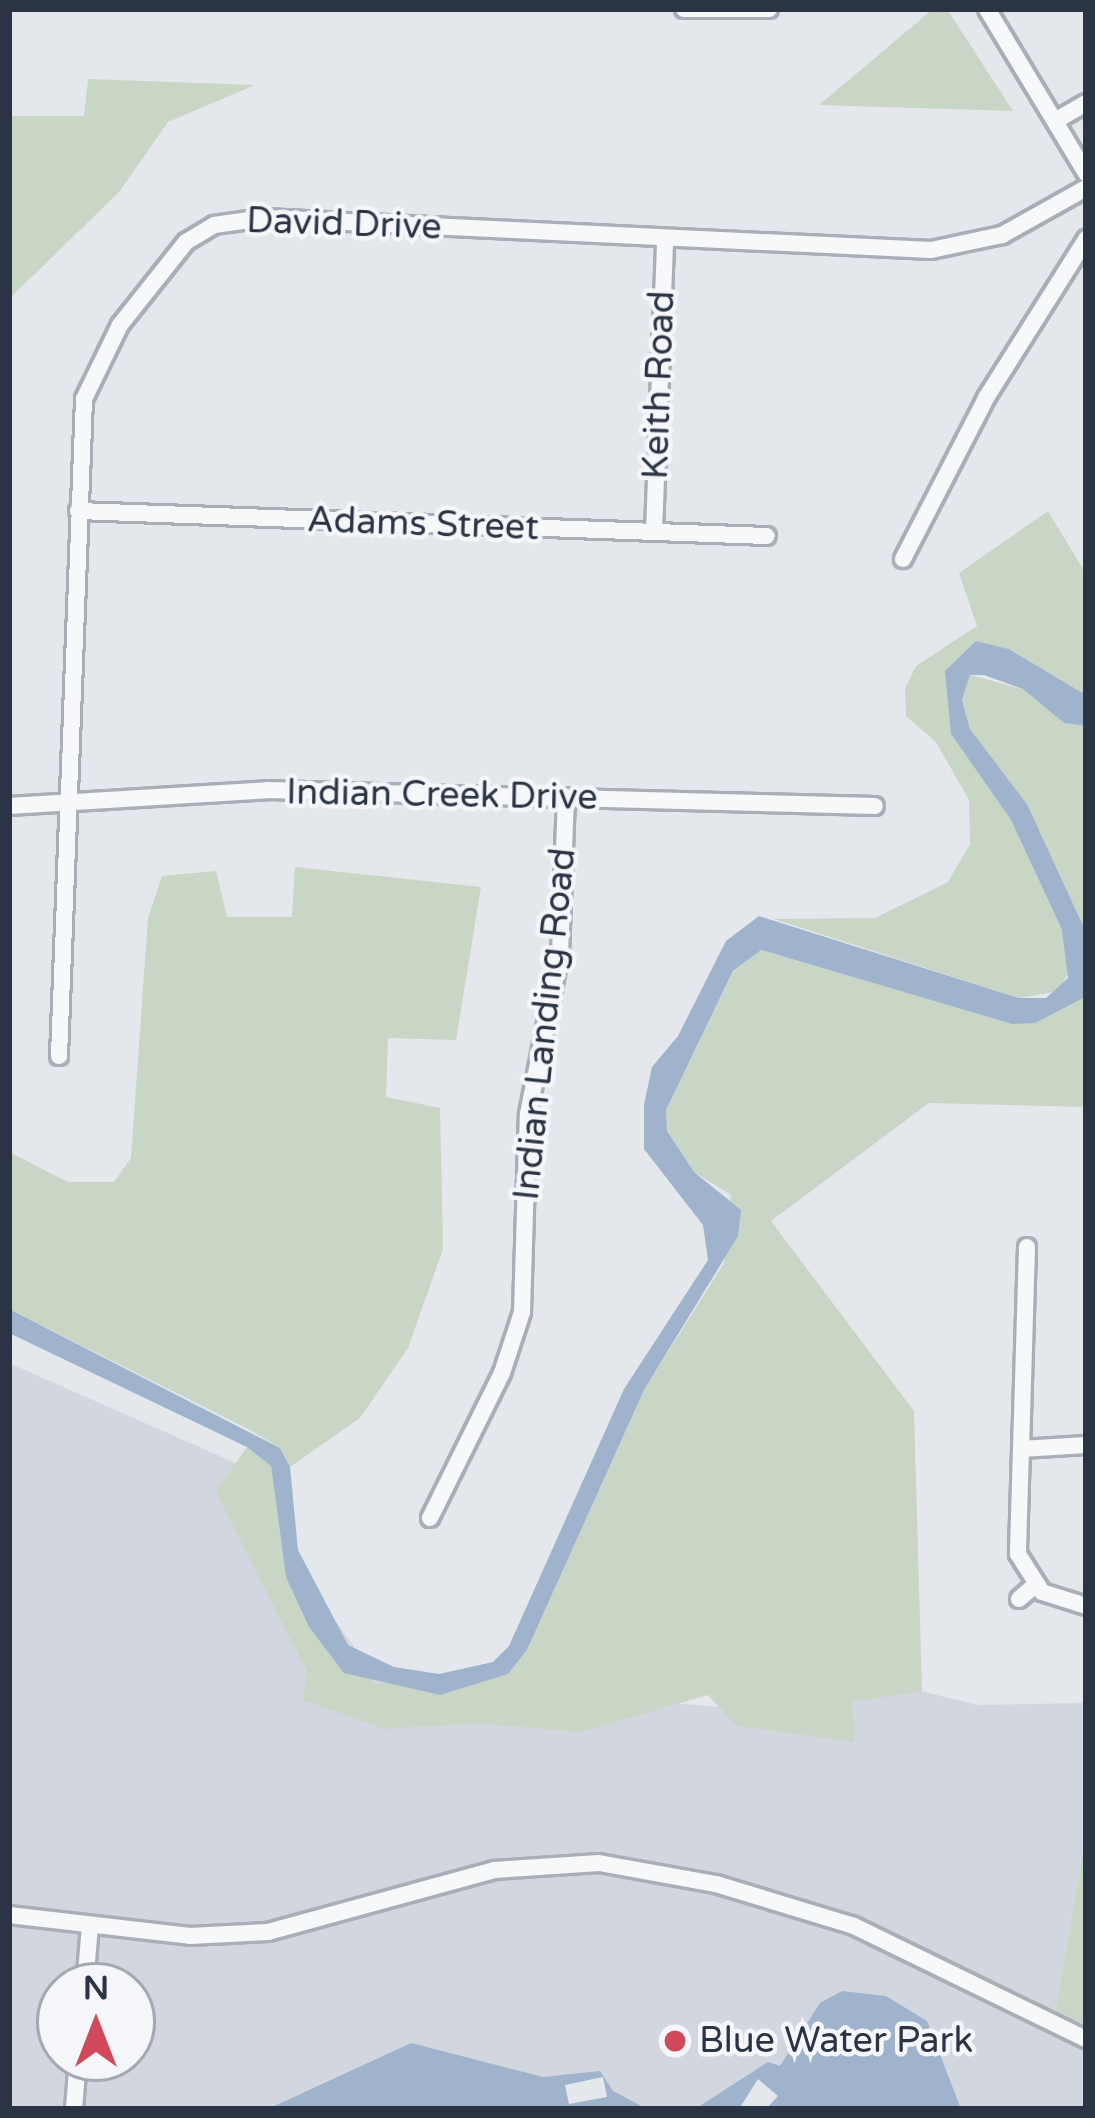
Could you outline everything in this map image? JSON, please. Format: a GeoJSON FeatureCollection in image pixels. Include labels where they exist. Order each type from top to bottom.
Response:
{"type":"FeatureCollection","features":[{"type":"Feature","properties":{"kind":"street"},"geometry":{"type":"LineString","coordinates":[[685,9],[770,9]]}},
{"type":"Feature","properties":{"kind":"street"},"geometry":{"type":"LineString","coordinates":[[987,9],[1086,173]]}},
{"type":"Feature","properties":{"kind":"street"},"geometry":{"type":"LineString","coordinates":[[1055,121],[1086,103]]}},
{"type":"Feature","properties":{"kind":"street","name":"David Drive"},"geometry":{"type":"LineString","coordinates":[[59,1056],[84,399],[98,362],[169,257],[214,225],[264,218],[950,249],[1002,235],[1086,188]]}},
{"type":"Feature","properties":{"kind":"street","name":"Keith Road"},"geometry":{"type":"LineString","coordinates":[[654,531],[665,238]]}},
{"type":"Feature","properties":{"kind":"street"},"geometry":{"type":"LineString","coordinates":[[903,559],[986,398],[1086,239]]}},
{"type":"Feature","properties":{"kind":"street","name":"Adams Street"},"geometry":{"type":"LineString","coordinates":[[78,511],[767,536]]}},
{"type":"Feature","properties":{"kind":"street","name":"Indian Creek Drive"},"geometry":{"type":"LineString","coordinates":[[9,806],[268,790],[875,806]]}},
{"type":"Feature","properties":{"kind":"street","name":"Indian Landing Road"},"geometry":{"type":"LineString","coordinates":[[430,1518],[502,1372],[522,1312],[528,1114],[560,954],[566,797]]}},
{"type":"Feature","properties":{"kind":"street"},"geometry":{"type":"LineString","coordinates":[[1028,1247],[1018,1554],[1034,1586],[1086,1606]]}},
{"type":"Feature","properties":{"kind":"street"},"geometry":{"type":"LineString","coordinates":[[1021,1449],[1086,1445]]}},
{"type":"Feature","properties":{"kind":"street"},"geometry":{"type":"LineString","coordinates":[[1018,1599],[1034,1586]]}},
{"type":"Feature","properties":{"kind":"street"},"geometry":{"type":"LineString","coordinates":[[9,1915],[190,1936],[268,1932],[494,1870],[599,1863],[716,1884],[854,1926],[1086,2039]]}},
{"type":"Feature","properties":{"kind":"street"},"geometry":{"type":"LineString","coordinates":[[87,1962],[90,1925]]}},
{"type":"Feature","properties":{"kind":"shaded area"},"geometry":{"type":"Polygon","coordinates":[[[9,1363],[240,1465],[279,1541],[374,1675],[717,1707],[805,1663],[978,1705],[1086,1703],[1086,1835],[1055,2011],[1086,2024],[1086,2109],[9,2109],[9,1363]]]}},
{"type":"Feature","properties":{"kind":"green space"},"geometry":{"type":"Polygon","coordinates":[[[933,9],[947,9],[1013,111],[819,105],[933,9]]]}},
{"type":"Feature","properties":{"kind":"green space"},"geometry":{"type":"Polygon","coordinates":[[[88,79],[255,85],[168,122],[119,192],[9,299],[9,116],[84,116],[88,79]]]}},
{"type":"Feature","properties":{"kind":"green space"},"geometry":{"type":"Polygon","coordinates":[[[1048,511],[1086,574],[1086,695],[1009,649],[976,641],[951,734],[1011,820],[1062,930],[1070,968],[1060,991],[1019,998],[774,919],[875,918],[948,882],[970,844],[969,800],[936,742],[906,716],[905,689],[916,666],[977,626],[959,573],[1048,511]]]}},
{"type":"Feature","properties":{"kind":"green space"},"geometry":{"type":"Polygon","coordinates":[[[970,675],[1023,689],[1064,723],[1086,726],[1086,932],[1027,804],[970,729],[962,700],[970,675]]]}},
{"type":"Feature","properties":{"kind":"green space"},"geometry":{"type":"Polygon","coordinates":[[[295,867],[481,887],[456,1040],[388,1038],[386,1097],[440,1108],[443,1249],[408,1348],[360,1418],[290,1467],[280,1448],[250,1430],[9,1309],[9,1152],[68,1182],[114,1182],[131,1158],[148,918],[162,876],[216,871],[227,917],[292,917],[295,867]]]}},
{"type":"Feature","properties":{"kind":"green space"},"geometry":{"type":"Polygon","coordinates":[[[760,950],[1012,1024],[1086,995],[1086,1107],[929,1103],[771,1221],[914,1411],[922,1691],[852,1702],[855,1742],[737,1726],[708,1695],[580,1732],[477,1723],[384,1729],[303,1700],[307,1672],[216,1491],[247,1447],[271,1466],[286,1577],[375,1684],[508,1674],[527,1650],[644,1390],[724,1263],[731,1195],[694,1172],[667,1131],[666,1110],[733,972],[760,950]]]}},
{"type":"Feature","properties":{"kind":"green space"},"geometry":{"type":"Polygon","coordinates":[[[1086,1835],[1086,2024],[1055,2012],[1086,1835]]]}},
{"type":"Feature","properties":{"kind":"water"},"geometry":{"type":"Polygon","coordinates":[[[976,641],[1009,649],[1086,695],[1086,726],[1064,723],[1023,689],[984,675],[970,675],[962,700],[970,729],[1027,804],[1086,932],[1085,997],[1035,1023],[1012,1024],[761,950],[733,971],[666,1110],[667,1131],[694,1172],[741,1210],[738,1236],[644,1390],[527,1650],[508,1674],[440,1695],[344,1673],[309,1627],[286,1577],[271,1466],[247,1447],[9,1333],[9,1309],[280,1448],[290,1467],[298,1550],[348,1645],[394,1667],[439,1674],[493,1662],[509,1646],[624,1389],[708,1260],[703,1225],[644,1149],[644,1105],[652,1067],[678,1036],[726,941],[759,916],[1019,998],[1046,998],[1068,978],[1062,930],[1011,820],[951,734],[945,671],[976,641]]]}},
{"type":"Feature","properties":{"kind":"water","name":"Blue Water Park"},"geometry":{"type":"Polygon","coordinates":[[[842,1991],[886,1996],[927,2021],[961,2109],[695,2109],[768,2062],[780,2066],[820,2003],[842,1991]]]}},
{"type":"Feature","properties":{"kind":"water","name":"Blue Water Park"},"geometry":{"type":"Polygon","coordinates":[[[411,2043],[543,2077],[600,2071],[613,2091],[647,2109],[268,2109],[411,2043]]]}},
{"type":"Feature","properties":{"kind":"pier"},"geometry":{"type":"Polygon","coordinates":[[[603,2077],[607,2097],[569,2104],[565,2085],[603,2077]]]}},
{"type":"Feature","properties":{"kind":"pier"},"geometry":{"type":"Polygon","coordinates":[[[758,2079],[778,2096],[766,2109],[739,2109],[758,2079]]]}},
{"type":"Feature","properties":{"kind":"place","name":"Blue Water Park"},"geometry":{"type":"Point","coordinates":[675,2041]}}]}
